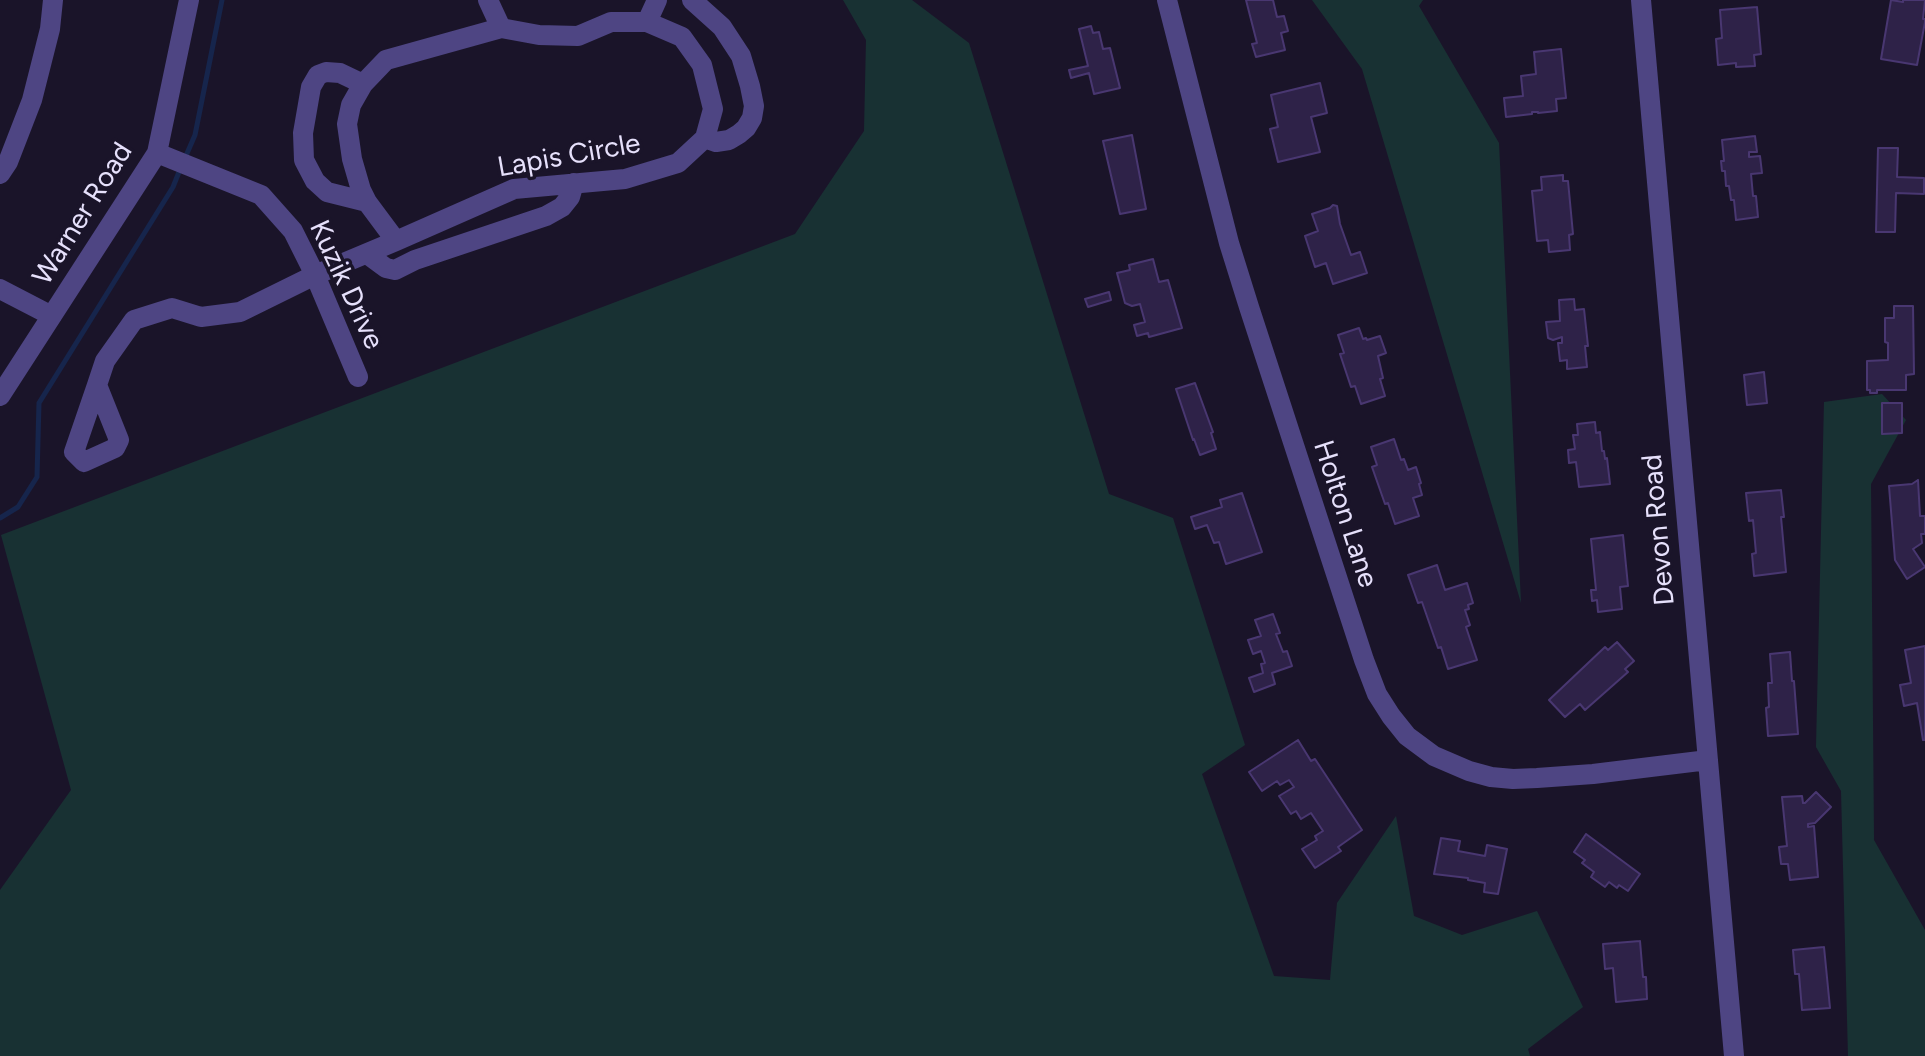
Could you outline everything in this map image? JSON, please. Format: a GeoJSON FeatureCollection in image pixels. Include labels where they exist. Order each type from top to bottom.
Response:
{"type":"FeatureCollection","features":[{"type":"Feature","properties":{"kind":"street"},"geometry":{"type":"LineString","coordinates":[[0,174],[8,162],[32,100],[50,29],[53,0]]}},
{"type":"Feature","properties":{"kind":"street","name":"Warner Road"},"geometry":{"type":"LineString","coordinates":[[0,396],[157,153],[189,0]]}},
{"type":"Feature","properties":{"kind":"street"},"geometry":{"type":"LineString","coordinates":[[488,0],[501,28]]}},
{"type":"Feature","properties":{"kind":"street"},"geometry":{"type":"LineString","coordinates":[[647,22],[657,0]]}},
{"type":"Feature","properties":{"kind":"street"},"geometry":{"type":"LineString","coordinates":[[396,241],[361,190],[347,124],[351,105],[363,84],[386,60],[501,28],[539,35],[578,36],[611,22],[647,22],[682,37],[702,65],[713,109],[705,138],[716,142],[729,140],[746,128],[752,118],[754,106],[750,86],[741,56],[722,27],[692,0]]}},
{"type":"Feature","properties":{"kind":"street","name":"Holton Lane"},"geometry":{"type":"LineString","coordinates":[[1167,0],[1229,243],[1249,307],[1364,660],[1377,694],[1391,716],[1407,736],[1434,756],[1491,777],[1513,779],[1593,774],[1708,760]]}},
{"type":"Feature","properties":{"kind":"street","name":"Devon Road"},"geometry":{"type":"LineString","coordinates":[[1641,0],[1734,1056]]}},
{"type":"Feature","properties":{"kind":"street"},"geometry":{"type":"LineString","coordinates":[[363,84],[340,73],[318,75],[311,87],[303,133],[304,160],[315,181],[327,192],[367,202]]}},
{"type":"Feature","properties":{"kind":"street","name":"Lapis Circle"},"geometry":{"type":"LineString","coordinates":[[97,385],[105,361],[134,320],[172,308],[201,317],[240,312],[315,275],[514,189],[625,179],[678,163],[705,138]]}},
{"type":"Feature","properties":{"kind":"street","name":"Kuzik Drive"},"geometry":{"type":"LineString","coordinates":[[157,153],[261,195],[293,231],[358,377]]}},
{"type":"Feature","properties":{"kind":"street"},"geometry":{"type":"LineString","coordinates":[[367,254],[386,268],[395,270],[415,260],[546,216],[562,207],[570,197],[574,183]]}},
{"type":"Feature","properties":{"kind":"street"},"geometry":{"type":"LineString","coordinates":[[0,289],[52,316]]}},
{"type":"Feature","properties":{"kind":"green space"},"geometry":{"type":"Polygon","coordinates":[[[843,0],[912,0],[969,43],[1109,494],[1173,518],[1245,745],[1202,774],[1274,976],[1330,980],[1337,903],[1396,816],[1414,916],[1462,935],[1537,911],[1583,1007],[1528,1049],[1530,1056],[0,1056],[0,890],[71,790],[1,535],[795,234],[864,131],[866,40],[843,0]]]}},
{"type":"Feature","properties":{"kind":"green space"},"geometry":{"type":"Polygon","coordinates":[[[1312,0],[1423,0],[1419,6],[1499,143],[1521,603],[1362,69],[1312,0]]]}},
{"type":"Feature","properties":{"kind":"green space"},"geometry":{"type":"Polygon","coordinates":[[[1882,394],[1906,420],[1871,484],[1874,840],[1925,930],[1925,1056],[1848,1056],[1841,791],[1816,747],[1824,402],[1882,394]]]}},
{"type":"Feature","properties":{"kind":"building"},"geometry":{"type":"Polygon","coordinates":[[[1246,0],[1273,0],[1277,17],[1284,16],[1288,31],[1281,33],[1285,50],[1256,57],[1252,44],[1257,43],[1246,0]]]}},
{"type":"Feature","properties":{"kind":"building"},"geometry":{"type":"Polygon","coordinates":[[[1891,0],[1925,0],[1925,22],[1917,65],[1881,59],[1891,0]]]}},
{"type":"Feature","properties":{"kind":"building"},"geometry":{"type":"Polygon","coordinates":[[[1757,7],[1761,54],[1754,55],[1755,66],[1736,67],[1736,63],[1718,65],[1716,39],[1722,38],[1720,10],[1757,7]]]}},
{"type":"Feature","properties":{"kind":"building"},"geometry":{"type":"Polygon","coordinates":[[[1091,26],[1093,33],[1099,32],[1103,49],[1110,48],[1120,88],[1094,94],[1089,73],[1071,78],[1069,70],[1088,66],[1079,29],[1091,26]]]}},
{"type":"Feature","properties":{"kind":"building"},"geometry":{"type":"Polygon","coordinates":[[[1561,49],[1566,98],[1556,99],[1557,111],[1506,117],[1504,98],[1523,96],[1521,76],[1536,74],[1534,52],[1561,49]]]}},
{"type":"Feature","properties":{"kind":"building"},"geometry":{"type":"Polygon","coordinates":[[[1320,83],[1327,113],[1311,117],[1320,152],[1278,162],[1270,129],[1278,127],[1271,95],[1320,83]]]}},
{"type":"Feature","properties":{"kind":"building"},"geometry":{"type":"Polygon","coordinates":[[[1132,135],[1146,209],[1120,214],[1103,141],[1132,135]]]}},
{"type":"Feature","properties":{"kind":"building"},"geometry":{"type":"Polygon","coordinates":[[[1755,136],[1757,152],[1749,152],[1749,157],[1760,156],[1762,173],[1751,174],[1758,217],[1736,220],[1734,200],[1731,200],[1729,186],[1726,186],[1725,171],[1722,171],[1722,140],[1755,136]]]}},
{"type":"Feature","properties":{"kind":"building"},"geometry":{"type":"Polygon","coordinates":[[[1878,148],[1898,148],[1897,177],[1924,178],[1924,194],[1896,193],[1895,232],[1876,232],[1878,148]]]}},
{"type":"Feature","properties":{"kind":"building"},"geometry":{"type":"Polygon","coordinates":[[[1563,175],[1563,181],[1568,181],[1573,234],[1569,235],[1570,250],[1549,252],[1548,240],[1537,241],[1532,191],[1542,190],[1541,177],[1563,175]]]}},
{"type":"Feature","properties":{"kind":"building"},"geometry":{"type":"Polygon","coordinates":[[[1337,206],[1351,255],[1360,252],[1367,273],[1333,284],[1326,263],[1315,267],[1305,236],[1318,231],[1312,214],[1337,206]]]}},
{"type":"Feature","properties":{"kind":"building"},"geometry":{"type":"Polygon","coordinates":[[[1153,259],[1159,282],[1168,280],[1182,328],[1149,337],[1148,333],[1137,336],[1134,325],[1145,322],[1140,304],[1132,306],[1125,303],[1117,273],[1130,270],[1129,265],[1153,259]]]}},
{"type":"Feature","properties":{"kind":"building"},"geometry":{"type":"Polygon","coordinates":[[[1109,292],[1111,300],[1088,307],[1085,299],[1109,292]]]}},
{"type":"Feature","properties":{"kind":"building"},"geometry":{"type":"Polygon","coordinates":[[[1574,299],[1575,310],[1584,309],[1587,367],[1567,369],[1567,360],[1560,361],[1558,343],[1562,343],[1562,337],[1548,338],[1546,322],[1560,321],[1559,300],[1574,299]]]}},
{"type":"Feature","properties":{"kind":"building"},"geometry":{"type":"Polygon","coordinates":[[[1894,306],[1913,306],[1914,374],[1906,375],[1906,390],[1877,390],[1877,393],[1870,393],[1867,390],[1867,361],[1888,360],[1885,318],[1894,318],[1894,306]]]}},
{"type":"Feature","properties":{"kind":"building"},"geometry":{"type":"Polygon","coordinates":[[[1359,328],[1363,339],[1380,336],[1386,353],[1378,356],[1385,396],[1361,404],[1355,386],[1351,387],[1340,354],[1344,353],[1338,335],[1359,328]]]}},
{"type":"Feature","properties":{"kind":"building"},"geometry":{"type":"Polygon","coordinates":[[[1764,372],[1767,403],[1747,405],[1744,375],[1764,372]]]}},
{"type":"Feature","properties":{"kind":"building"},"geometry":{"type":"Polygon","coordinates":[[[1195,383],[1216,449],[1200,455],[1176,389],[1195,383]]]}},
{"type":"Feature","properties":{"kind":"building"},"geometry":{"type":"Polygon","coordinates":[[[1882,403],[1902,403],[1902,433],[1882,434],[1882,403]]]}},
{"type":"Feature","properties":{"kind":"building"},"geometry":{"type":"Polygon","coordinates":[[[1595,422],[1596,433],[1600,432],[1602,451],[1607,458],[1610,484],[1579,487],[1576,462],[1569,463],[1568,450],[1575,449],[1573,435],[1578,435],[1577,424],[1595,422]]]}},
{"type":"Feature","properties":{"kind":"building"},"geometry":{"type":"Polygon","coordinates":[[[1394,439],[1408,470],[1416,467],[1422,495],[1413,498],[1419,516],[1395,524],[1372,467],[1377,465],[1371,447],[1394,439]]]}},
{"type":"Feature","properties":{"kind":"building"},"geometry":{"type":"Polygon","coordinates":[[[1918,480],[1920,516],[1925,516],[1925,534],[1921,534],[1922,543],[1913,549],[1925,567],[1907,579],[1895,560],[1889,486],[1912,484],[1918,480]]]}},
{"type":"Feature","properties":{"kind":"building"},"geometry":{"type":"Polygon","coordinates":[[[1781,490],[1786,572],[1754,576],[1752,554],[1756,553],[1753,520],[1749,521],[1746,493],[1781,490]]]}},
{"type":"Feature","properties":{"kind":"building"},"geometry":{"type":"Polygon","coordinates":[[[1242,493],[1262,552],[1226,564],[1219,542],[1214,543],[1207,525],[1195,529],[1191,517],[1222,507],[1220,500],[1242,493]]]}},
{"type":"Feature","properties":{"kind":"building"},"geometry":{"type":"Polygon","coordinates":[[[1623,535],[1628,586],[1620,587],[1622,609],[1598,612],[1597,600],[1592,601],[1591,590],[1596,590],[1591,539],[1623,535]]]}},
{"type":"Feature","properties":{"kind":"building"},"geometry":{"type":"Polygon","coordinates":[[[1437,565],[1445,590],[1467,583],[1473,603],[1465,610],[1470,625],[1466,627],[1477,660],[1448,669],[1408,575],[1437,565]]]}},
{"type":"Feature","properties":{"kind":"building"},"geometry":{"type":"Polygon","coordinates":[[[1273,614],[1280,633],[1276,634],[1292,666],[1272,673],[1275,684],[1254,692],[1249,678],[1263,673],[1261,664],[1265,663],[1261,651],[1253,654],[1248,640],[1261,636],[1255,620],[1273,614]]]}},
{"type":"Feature","properties":{"kind":"building"},"geometry":{"type":"Polygon","coordinates":[[[1617,642],[1634,661],[1625,669],[1628,672],[1585,710],[1580,704],[1565,717],[1549,700],[1605,647],[1608,650],[1617,642]]]}},
{"type":"Feature","properties":{"kind":"building"},"geometry":{"type":"Polygon","coordinates":[[[1925,646],[1923,740],[1917,703],[1904,706],[1900,685],[1911,683],[1905,650],[1925,646]]]}},
{"type":"Feature","properties":{"kind":"building"},"geometry":{"type":"Polygon","coordinates":[[[1790,652],[1798,734],[1768,736],[1766,708],[1769,707],[1768,683],[1772,683],[1770,654],[1790,652]]]}},
{"type":"Feature","properties":{"kind":"building"},"geometry":{"type":"Polygon","coordinates":[[[1298,740],[1311,761],[1315,759],[1362,830],[1338,847],[1341,851],[1315,868],[1302,849],[1317,840],[1315,836],[1323,831],[1311,813],[1301,819],[1296,811],[1291,814],[1279,796],[1294,787],[1289,780],[1280,785],[1277,781],[1262,791],[1249,772],[1298,740]]]}},
{"type":"Feature","properties":{"kind":"building"},"geometry":{"type":"Polygon","coordinates":[[[1816,792],[1831,807],[1815,823],[1808,824],[1808,827],[1814,826],[1818,877],[1790,880],[1788,864],[1781,864],[1779,847],[1787,846],[1782,797],[1802,796],[1805,803],[1816,792]]]}},
{"type":"Feature","properties":{"kind":"building"},"geometry":{"type":"Polygon","coordinates":[[[1586,834],[1640,874],[1628,891],[1609,882],[1605,887],[1591,877],[1594,872],[1574,852],[1586,834]]]}},
{"type":"Feature","properties":{"kind":"building"},"geometry":{"type":"Polygon","coordinates":[[[1441,838],[1460,841],[1458,851],[1485,856],[1487,845],[1507,849],[1498,894],[1484,892],[1485,883],[1434,874],[1441,838]]]}},
{"type":"Feature","properties":{"kind":"building"},"geometry":{"type":"Polygon","coordinates":[[[1640,941],[1647,999],[1616,1002],[1613,968],[1605,969],[1603,944],[1640,941]]]}},
{"type":"Feature","properties":{"kind":"building"},"geometry":{"type":"Polygon","coordinates":[[[1824,947],[1830,1008],[1802,1010],[1793,950],[1824,947]]]}},
{"type":"Feature","properties":{"kind":"waterway"},"geometry":{"type":"LineString","coordinates":[[185,158],[195,135],[222,0]]}},
{"type":"Feature","properties":{"kind":"waterway"},"geometry":{"type":"LineString","coordinates":[[0,518],[18,507],[37,477],[39,403],[173,187],[181,167]]}}]}
